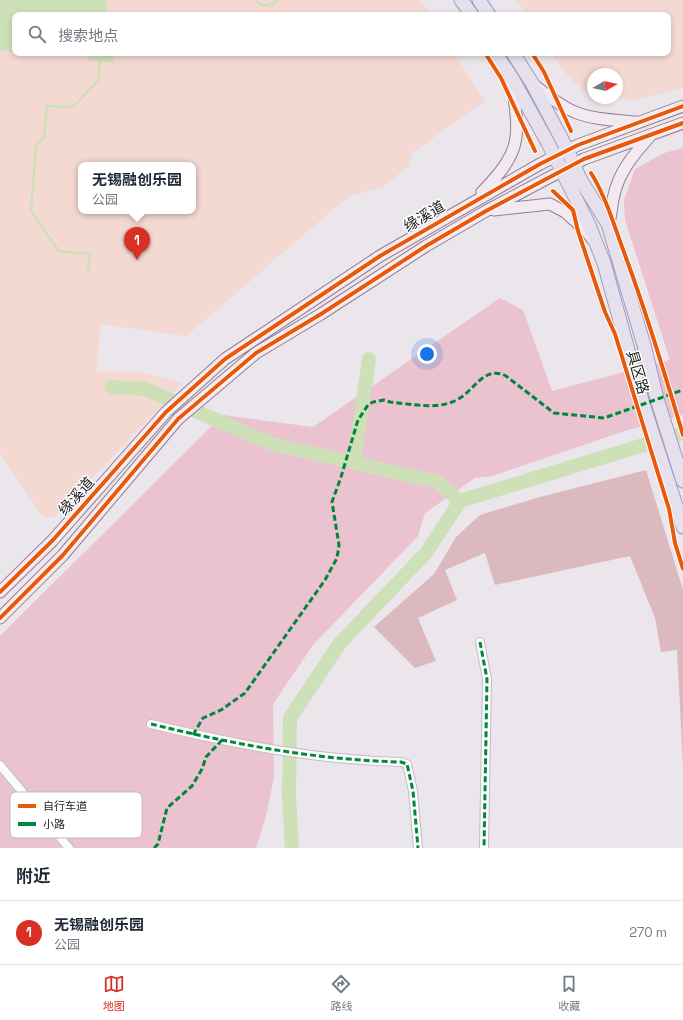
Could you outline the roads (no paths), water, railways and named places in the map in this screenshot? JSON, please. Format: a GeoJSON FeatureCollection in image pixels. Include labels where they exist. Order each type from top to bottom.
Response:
{"type":"FeatureCollection","features":[{"type":"Feature","properties":{"kind":"highway"},"geometry":{"type":"LineString","coordinates":[[461,0],[470,12]]}},
{"type":"Feature","properties":{"kind":"highway"},"geometry":{"type":"LineString","coordinates":[[479,0],[487,12]]}},
{"type":"Feature","properties":{"kind":"highway","name":"具区路"},"geometry":{"type":"LineString","coordinates":[[497,56],[512,78],[562,171],[589,225],[598,247],[604,263],[643,404],[683,527]]}},
{"type":"Feature","properties":{"kind":"highway","name":"具区路"},"geometry":{"type":"LineString","coordinates":[[515,56],[532,83],[567,149],[580,179],[608,224],[644,345],[657,399],[683,481]]}},
{"type":"Feature","properties":{"kind":"main road"},"geometry":{"type":"LineString","coordinates":[[474,200],[494,180],[512,154],[518,137],[512,78]]}},
{"type":"Feature","properties":{"kind":"main road"},"geometry":{"type":"LineString","coordinates":[[532,83],[546,94],[576,113],[595,118],[638,122]]}},
{"type":"Feature","properties":{"kind":"main road","name":"缘溪道"},"geometry":{"type":"LineString","coordinates":[[0,592],[53,540],[166,412],[225,359],[351,275],[474,200],[567,149],[683,106]]}},
{"type":"Feature","properties":{"kind":"main road","name":"缘溪道"},"geometry":{"type":"LineString","coordinates":[[0,618],[62,555],[178,419],[256,352],[321,314],[426,246],[486,211],[574,164],[683,123]]}},
{"type":"Feature","properties":{"kind":"main road"},"geometry":{"type":"LineString","coordinates":[[608,224],[612,215],[613,200],[621,173],[631,158],[654,133]]}},
{"type":"Feature","properties":{"kind":"main road"},"geometry":{"type":"LineString","coordinates":[[486,211],[550,204],[565,212],[587,232],[598,247]]}},
{"type":"Feature","properties":{"kind":"street"},"geometry":{"type":"LineString","coordinates":[[480,642],[487,679],[484,848]]}},
{"type":"Feature","properties":{"kind":"street"},"geometry":{"type":"LineString","coordinates":[[150,724],[194,735],[314,757],[400,762],[406,764],[413,791],[418,848]]}},
{"type":"Feature","properties":{"kind":"street"},"geometry":{"type":"LineString","coordinates":[[0,765],[22,792]]}},
{"type":"Feature","properties":{"kind":"street"},"geometry":{"type":"LineString","coordinates":[[61,838],[69,848]]}},
{"type":"Feature","properties":{"kind":"waterway"},"geometry":{"type":"LineString","coordinates":[[256,0],[261,5],[268,5],[277,1]]}},
{"type":"Feature","properties":{"kind":"waterway"},"geometry":{"type":"LineString","coordinates":[[88,272],[90,254],[59,251],[31,211],[36,146],[44,137],[47,106],[73,107],[98,81],[100,61]]}},
{"type":"Feature","properties":{"kind":"waterway"},"geometry":{"type":"LineString","coordinates":[[354,462],[369,359]]}},
{"type":"Feature","properties":{"kind":"waterway"},"geometry":{"type":"LineString","coordinates":[[112,387],[145,389],[272,444],[438,482],[460,501],[426,553],[340,643],[290,718],[289,798],[292,848]]}},
{"type":"Feature","properties":{"kind":"waterway"},"geometry":{"type":"LineString","coordinates":[[460,501],[683,433]]}},
{"type":"Feature","properties":{"kind":"place","name":"无锡融创乐园"},"geometry":{"type":"Point","coordinates":[137,260]}}]}
